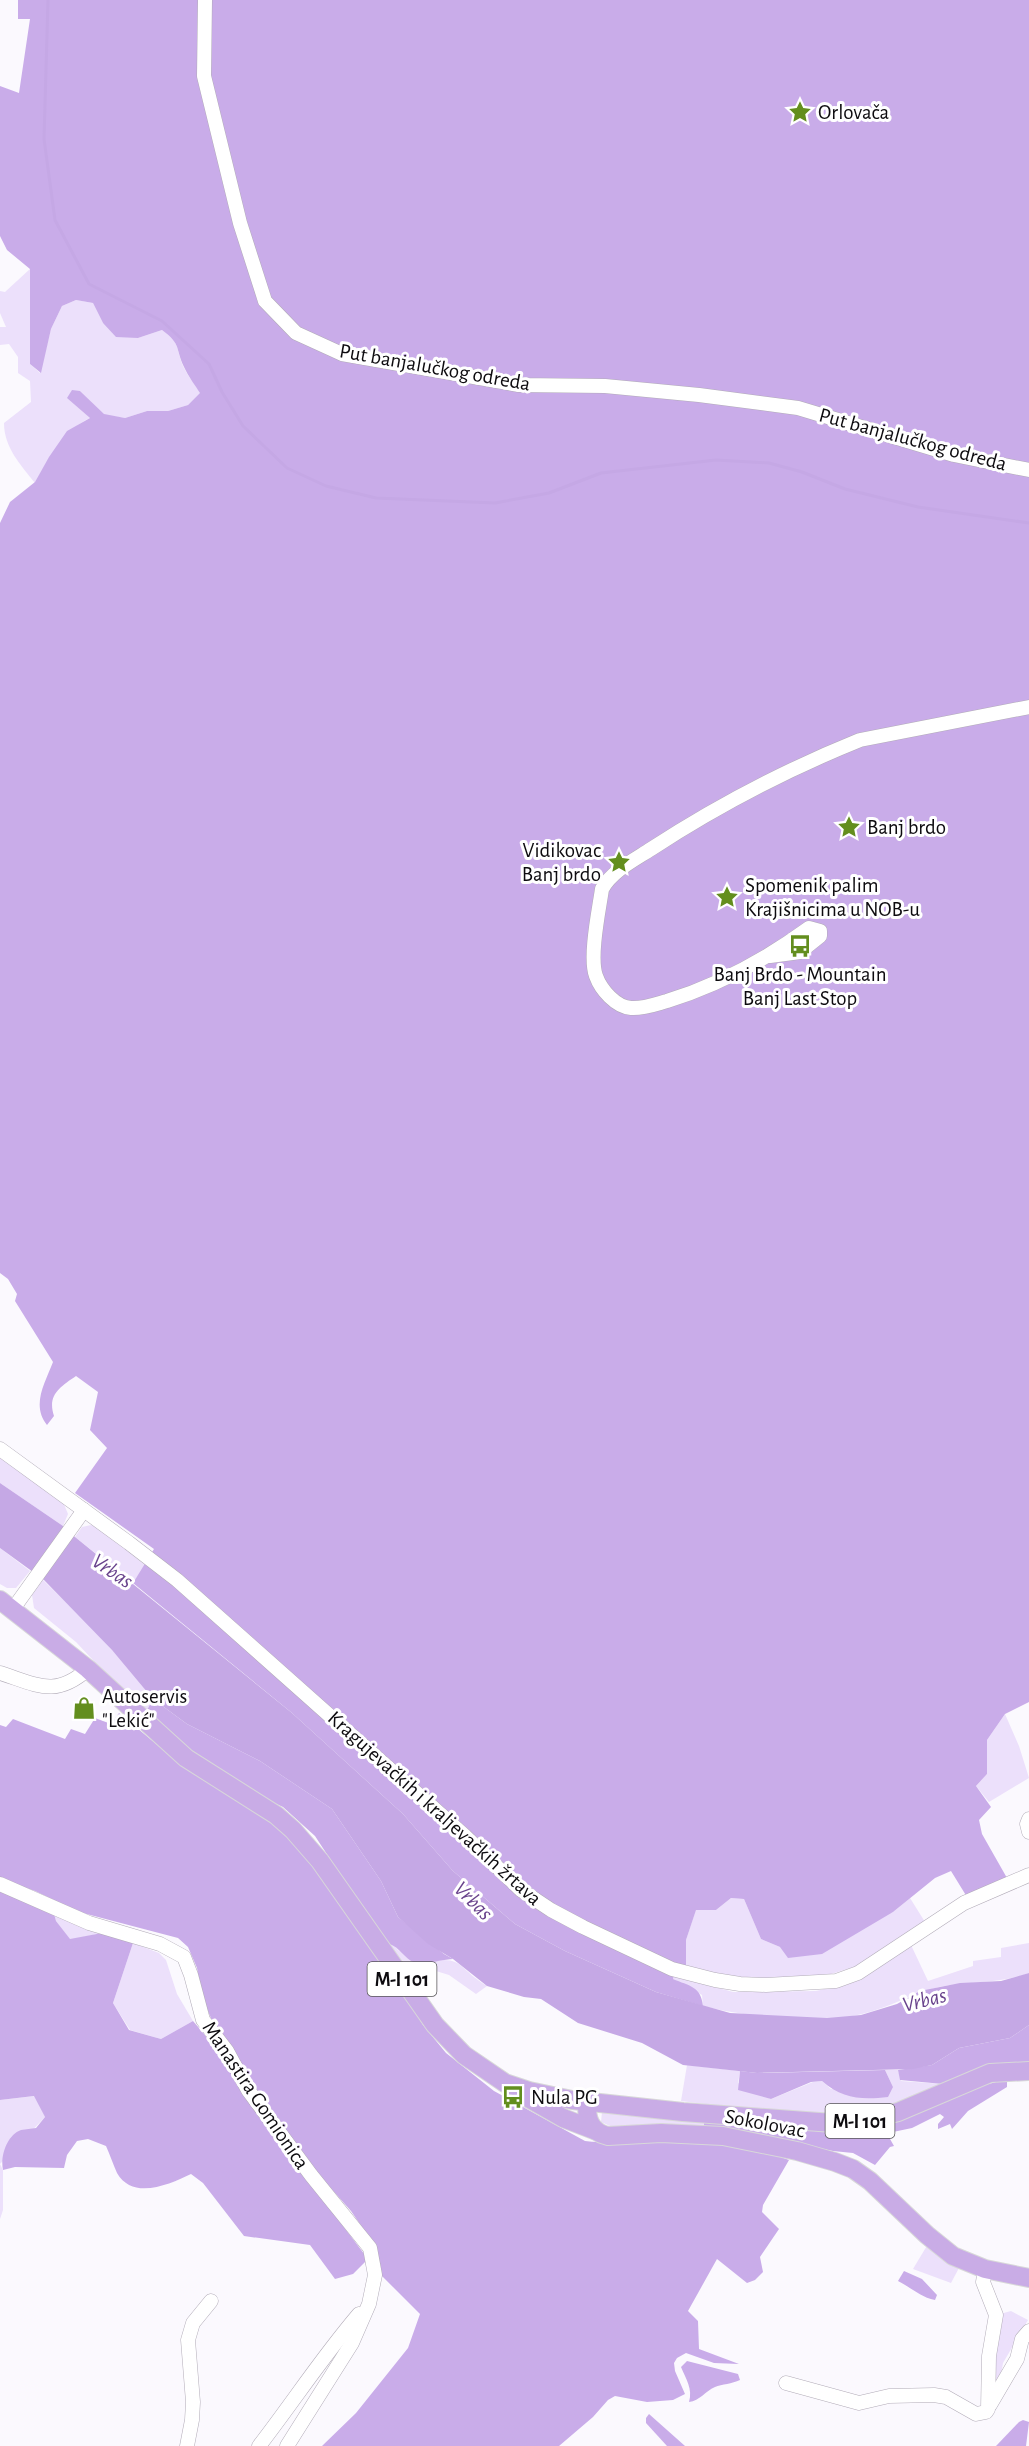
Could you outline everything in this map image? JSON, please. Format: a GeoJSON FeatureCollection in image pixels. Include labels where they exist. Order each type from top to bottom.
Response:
{"type":"FeatureCollection","features":[{"type":"Feature","properties":{"kind":"main road","name":"M-I 101"},"geometry":{"type":"LineString","coordinates":[[7,1605],[88,1669],[186,1758],[276,1815],[293,1830],[320,1862],[435,2025],[464,2055],[505,2083],[530,2091],[588,2101],[814,2123],[843,2123],[898,2112],[990,2073],[1029,2071]]}},
{"type":"Feature","properties":{"kind":"main road","name":"Sokolovac"},"geometry":{"type":"LineString","coordinates":[[505,2083],[563,2118],[608,2136],[662,2133],[723,2136],[797,2151],[835,2162],[853,2169],[870,2181],[944,2249],[960,2260],[985,2269],[1029,2278]]}},
{"type":"Feature","properties":{"kind":"main road"},"geometry":{"type":"LineString","coordinates":[[588,2101],[587,2114],[594,2130]]}},
{"type":"Feature","properties":{"kind":"street","name":"Put banjalučkog odreda"},"geometry":{"type":"LineString","coordinates":[[205,0],[204,76],[240,223],[265,301],[296,333],[342,354],[519,385],[605,386],[699,394],[798,408],[954,455],[1029,470]]}},
{"type":"Feature","properties":{"kind":"street"},"geometry":{"type":"LineString","coordinates":[[770,956],[741,971],[680,996],[648,1006],[632,1008],[622,1006],[604,990],[596,975],[594,950],[602,889],[606,882],[624,866],[693,822],[836,750],[860,740],[1029,707]]}},
{"type":"Feature","properties":{"kind":"street","name":"Kragujevačkih i kraljevačkih žrtava"},"geometry":{"type":"LineString","coordinates":[[0,1449],[177,1580],[465,1836],[521,1890],[583,1928],[672,1969],[740,1984],[766,1985],[836,1981],[858,1973],[964,1903],[1029,1875]]}},
{"type":"Feature","properties":{"kind":"street"},"geometry":{"type":"LineString","coordinates":[[7,1605],[29,1587],[84,1510]]}},
{"type":"Feature","properties":{"kind":"street"},"geometry":{"type":"LineString","coordinates":[[0,1673],[51,1688],[76,1679],[88,1669]]}},
{"type":"Feature","properties":{"kind":"street"},"geometry":{"type":"LineString","coordinates":[[1029,1819],[1027,1824],[1029,1832]]}},
{"type":"Feature","properties":{"kind":"street","name":"Manastira Gomionica"},"geometry":{"type":"LineString","coordinates":[[0,1884],[89,1923],[160,1944],[184,1957],[203,2020],[227,2051],[248,2090],[370,2248],[375,2275],[369,2304]]}},
{"type":"Feature","properties":{"kind":"street"},"geometry":{"type":"LineString","coordinates":[[985,2269],[983,2282],[996,2315],[989,2356],[988,2409]]}},
{"type":"Feature","properties":{"kind":"street"},"geometry":{"type":"LineString","coordinates":[[187,2446],[193,2402],[188,2340],[193,2323],[211,2301]]}},
{"type":"Feature","properties":{"kind":"street"},"geometry":{"type":"LineString","coordinates":[[259,2446],[318,2364],[369,2304]]}},
{"type":"Feature","properties":{"kind":"street"},"geometry":{"type":"LineString","coordinates":[[287,2446],[352,2343],[369,2304]]}},
{"type":"Feature","properties":{"kind":"street"},"geometry":{"type":"LineString","coordinates":[[786,2383],[814,2389],[854,2403],[921,2394],[946,2397],[976,2414],[986,2412],[1017,2359],[1022,2339],[1029,2331]]}},
{"type":"Feature","properties":{"kind":"shaded area"},"geometry":{"type":"Polygon","coordinates":[[[18,0],[1029,0],[1029,1702],[1005,1714],[987,1740],[987,1774],[976,1786],[991,1807],[979,1820],[982,1834],[1007,1878],[967,1897],[951,1871],[935,1878],[893,1912],[822,1954],[788,1958],[780,1947],[761,1939],[744,1899],[731,1898],[716,1910],[696,1910],[686,1940],[686,1967],[676,1965],[673,1979],[697,1991],[703,2006],[656,1992],[565,1951],[515,1924],[453,1871],[403,1814],[292,1713],[133,1583],[154,1549],[75,1493],[107,1448],[90,1430],[98,1392],[76,1376],[56,1392],[52,1402],[54,1416],[47,1425],[42,1417],[40,1402],[43,1386],[53,1362],[15,1301],[17,1294],[8,1279],[0,1273],[0,523],[10,502],[35,482],[67,431],[90,418],[67,398],[72,390],[80,391],[104,414],[125,418],[147,411],[168,411],[188,405],[200,393],[181,361],[175,343],[162,330],[138,338],[116,337],[103,323],[93,303],[76,300],[62,306],[51,329],[41,373],[30,364],[30,269],[7,250],[0,236],[0,86],[19,93],[30,19],[18,19],[18,0]]]}},
{"type":"Feature","properties":{"kind":"shaded area"},"geometry":{"type":"Polygon","coordinates":[[[30,269],[30,364],[40,373],[51,329],[62,306],[76,300],[93,303],[103,323],[138,338],[162,330],[175,343],[184,368],[201,393],[188,405],[168,411],[147,411],[125,418],[104,415],[80,391],[68,398],[90,418],[65,437],[35,483],[10,448],[4,423],[31,402],[30,381],[18,373],[18,357],[9,344],[0,345],[0,327],[6,327],[0,313],[0,291],[5,292],[30,269]]]}},
{"type":"Feature","properties":{"kind":"shaded area"},"geometry":{"type":"Polygon","coordinates":[[[0,1456],[63,1502],[68,1514],[63,1526],[0,1483],[0,1456]]]}},
{"type":"Feature","properties":{"kind":"shaded area"},"geometry":{"type":"Polygon","coordinates":[[[91,1525],[101,1529],[145,1565],[133,1583],[75,1537],[82,1527],[91,1525]]]}},
{"type":"Feature","properties":{"kind":"shaded area"},"geometry":{"type":"Polygon","coordinates":[[[0,1548],[30,1571],[16,1588],[7,1588],[0,1584],[0,1548]]]}},
{"type":"Feature","properties":{"kind":"shaded area"},"geometry":{"type":"Polygon","coordinates":[[[43,1580],[101,1638],[141,1683],[153,1699],[147,1710],[142,1713],[101,1672],[76,1642],[34,1608],[32,1595],[43,1580]]]}},
{"type":"Feature","properties":{"kind":"shaded area"},"geometry":{"type":"Polygon","coordinates":[[[153,1699],[187,1724],[260,1761],[332,1809],[381,1881],[398,1917],[453,1959],[415,1963],[393,1945],[385,1943],[315,1836],[283,1807],[248,1791],[201,1763],[142,1713],[147,1710],[153,1699]]]}},
{"type":"Feature","properties":{"kind":"shaded area"},"geometry":{"type":"Polygon","coordinates":[[[119,1713],[167,1753],[277,1822],[300,1845],[397,1982],[423,2025],[446,2053],[494,2091],[585,2141],[661,2139],[698,2141],[737,2146],[789,2160],[763,2205],[762,2212],[779,2229],[760,2257],[763,2272],[755,2280],[747,2283],[717,2259],[688,2311],[698,2321],[699,2349],[739,2364],[714,2363],[686,2353],[677,2358],[674,2363],[685,2394],[673,2400],[647,2402],[615,2396],[559,2446],[322,2446],[356,2413],[408,2348],[420,2314],[381,2275],[377,2249],[351,2211],[280,2131],[247,2074],[213,2023],[202,1997],[197,1968],[188,1947],[178,1938],[79,1912],[35,1891],[0,1879],[0,1725],[6,1727],[13,1719],[65,1739],[71,1729],[85,1734],[95,1718],[111,1724],[119,1713]]]}},
{"type":"Feature","properties":{"kind":"shaded area"},"geometry":{"type":"Polygon","coordinates":[[[1005,1714],[1019,1746],[1029,1778],[989,1802],[976,1786],[987,1774],[987,1740],[1005,1714]]]}},
{"type":"Feature","properties":{"kind":"shaded area"},"geometry":{"type":"Polygon","coordinates":[[[0,1889],[53,1910],[56,1921],[70,1939],[102,1933],[133,1943],[113,2003],[129,2030],[161,2039],[193,2021],[217,2049],[242,2092],[368,2259],[353,2274],[335,2279],[310,2245],[244,2236],[203,2183],[191,2174],[152,2188],[132,2186],[117,2173],[106,2146],[88,2139],[77,2141],[67,2155],[64,2168],[15,2167],[3,2170],[2,2164],[8,2141],[21,2130],[36,2128],[45,2117],[34,2096],[0,2100],[0,1889]]]}},
{"type":"Feature","properties":{"kind":"shaded area"},"geometry":{"type":"Polygon","coordinates":[[[731,1898],[744,1899],[761,1939],[780,1947],[893,1912],[910,1898],[925,1922],[857,1966],[818,1978],[765,1979],[717,1976],[686,1967],[686,1940],[696,1909],[716,1910],[731,1898]]]}},
{"type":"Feature","properties":{"kind":"shaded area"},"geometry":{"type":"Polygon","coordinates":[[[53,1910],[102,1933],[70,1940],[56,1921],[53,1910]]]}},
{"type":"Feature","properties":{"kind":"shaded area"},"geometry":{"type":"Polygon","coordinates":[[[133,1943],[159,1953],[166,1960],[177,1994],[193,2021],[161,2039],[130,2030],[113,2003],[133,1943]]]}},
{"type":"Feature","properties":{"kind":"shaded area"},"geometry":{"type":"Polygon","coordinates":[[[385,1943],[392,1943],[398,1950],[422,1963],[453,1961],[487,1986],[476,1994],[449,1975],[436,1971],[415,1985],[385,1943]]]}},
{"type":"Feature","properties":{"kind":"shaded area"},"geometry":{"type":"Polygon","coordinates":[[[1029,1943],[1029,1973],[996,1981],[939,1987],[872,2011],[844,2017],[782,2018],[703,2006],[702,1995],[673,1979],[673,1975],[733,1992],[816,1991],[838,1986],[911,1945],[928,1981],[973,1966],[973,1961],[1001,1957],[1001,1948],[1029,1943]]]}},
{"type":"Feature","properties":{"kind":"shaded area"},"geometry":{"type":"Polygon","coordinates":[[[1029,2025],[1029,2064],[943,2084],[900,2080],[898,2070],[932,2065],[959,2048],[1010,2038],[1029,2025]]]}},
{"type":"Feature","properties":{"kind":"shaded area"},"geometry":{"type":"Polygon","coordinates":[[[687,2065],[740,2071],[738,2083],[771,2099],[813,2082],[822,2081],[831,2089],[893,2087],[885,2070],[898,2070],[901,2081],[943,2084],[908,2102],[845,2116],[787,2114],[681,2101],[687,2065]]]}},
{"type":"Feature","properties":{"kind":"shaded area"},"geometry":{"type":"Polygon","coordinates":[[[885,2070],[893,2087],[888,2097],[853,2097],[837,2092],[822,2081],[811,2082],[771,2099],[738,2090],[740,2071],[757,2073],[885,2070]]]}},
{"type":"Feature","properties":{"kind":"shaded area"},"geometry":{"type":"Polygon","coordinates":[[[1007,2079],[1007,2087],[968,2111],[952,2129],[950,2124],[938,2129],[938,2124],[944,2117],[940,2114],[912,2128],[893,2132],[890,2139],[894,2146],[890,2147],[875,2165],[853,2153],[704,2126],[704,2122],[822,2129],[1007,2079]]]}},
{"type":"Feature","properties":{"kind":"shaded area"},"geometry":{"type":"Polygon","coordinates":[[[35,2096],[45,2117],[0,2164],[0,2100],[35,2096]]]}},
{"type":"Feature","properties":{"kind":"shaded area"},"geometry":{"type":"Polygon","coordinates":[[[602,2112],[704,2122],[709,2128],[670,2125],[610,2126],[601,2122],[602,2112]]]}},
{"type":"Feature","properties":{"kind":"shaded area"},"geometry":{"type":"Polygon","coordinates":[[[0,2164],[3,2170],[3,2210],[0,2219],[0,2164]]]}},
{"type":"Feature","properties":{"kind":"shaded area"},"geometry":{"type":"Polygon","coordinates":[[[928,2244],[960,2266],[951,2283],[913,2269],[928,2244]]]}},
{"type":"Feature","properties":{"kind":"shaded area"},"geometry":{"type":"Polygon","coordinates":[[[904,2271],[922,2279],[937,2295],[935,2300],[920,2295],[898,2281],[904,2271]]]}},
{"type":"Feature","properties":{"kind":"shaded area"},"geometry":{"type":"Polygon","coordinates":[[[1011,2311],[1028,2320],[1003,2363],[996,2403],[993,2360],[1000,2314],[1011,2311]]]}},
{"type":"Feature","properties":{"kind":"shaded area"},"geometry":{"type":"Polygon","coordinates":[[[687,2361],[738,2374],[740,2380],[715,2387],[689,2402],[690,2388],[681,2367],[687,2361]]]}},
{"type":"Feature","properties":{"kind":"shaded area"},"geometry":{"type":"Polygon","coordinates":[[[649,2414],[685,2446],[667,2446],[646,2423],[649,2414]]]}},
{"type":"Feature","properties":{"kind":"shaded area"},"geometry":{"type":"Polygon","coordinates":[[[1023,2420],[1029,2422],[1026,2446],[996,2446],[1019,2422],[1023,2420]]]}},
{"type":"Feature","properties":{"kind":"water","name":"Vrbas"},"geometry":{"type":"Polygon","coordinates":[[[0,1483],[63,1526],[292,1713],[403,1814],[453,1871],[515,1924],[565,1951],[656,1992],[730,2013],[827,2018],[861,2015],[897,2004],[920,1991],[960,1983],[1001,1981],[1029,1973],[1029,2025],[1010,2038],[959,2048],[932,2065],[913,2069],[757,2073],[683,2065],[642,2043],[578,2023],[541,1999],[524,1997],[487,1986],[453,1959],[428,1944],[398,1917],[381,1881],[332,1809],[260,1761],[187,1724],[153,1699],[112,1650],[44,1580],[0,1548],[0,1483]]]}},
{"type":"Feature","properties":{"kind":"waterway"},"geometry":{"type":"LineString","coordinates":[[48,0],[44,139],[55,220],[89,284],[162,321],[209,364],[222,392],[243,426],[287,468],[326,486],[376,498],[495,503],[549,493],[601,473],[716,460],[769,463],[802,472],[845,489],[918,507],[1029,523]]}},
{"type":"Feature","properties":{"kind":"place","name":"Orlovača"},"geometry":{"type":"Point","coordinates":[800,112]}},
{"type":"Feature","properties":{"kind":"place","name":"Banj brdo"},"geometry":{"type":"Point","coordinates":[849,827]}},
{"type":"Feature","properties":{"kind":"place","name":"Vidikovac Banj brdo"},"geometry":{"type":"Point","coordinates":[619,862]}},
{"type":"Feature","properties":{"kind":"place","name":"Spomenik palim Krajišnicima u NOB-u"},"geometry":{"type":"Point","coordinates":[727,897]}},
{"type":"Feature","properties":{"kind":"place","name":"Banj Brdo - Mountain Banj Last Stop"},"geometry":{"type":"Point","coordinates":[800,946]}},
{"type":"Feature","properties":{"kind":"place","name":"Autoservis \"Lekić\""},"geometry":{"type":"Point","coordinates":[84,1708]}},
{"type":"Feature","properties":{"kind":"place","name":"Nula PG"},"geometry":{"type":"Point","coordinates":[513,2097]}}]}
